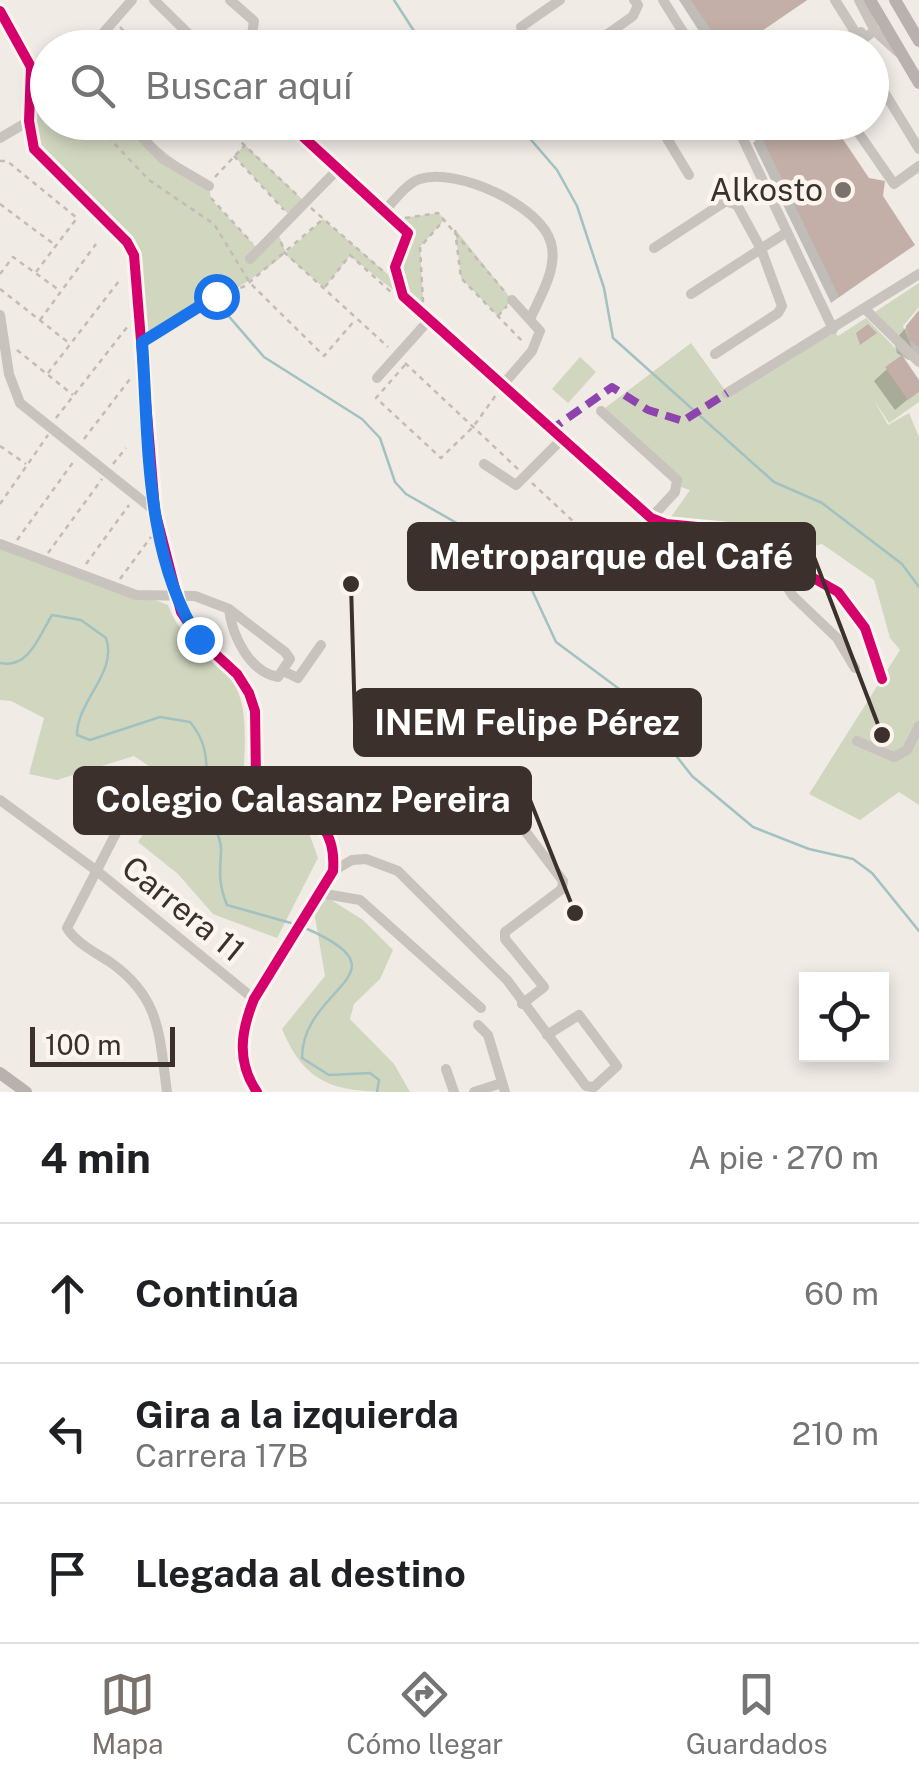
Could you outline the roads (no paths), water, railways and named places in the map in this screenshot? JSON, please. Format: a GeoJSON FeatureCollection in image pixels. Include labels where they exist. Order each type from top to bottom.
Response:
{"type":"FeatureCollection","features":[{"type":"Feature","properties":{"kind":"main road"},"geometry":{"type":"LineString","coordinates":[[870,0],[888,30]]}},
{"type":"Feature","properties":{"kind":"main road"},"geometry":{"type":"LineString","coordinates":[[896,0],[919,41]]}},
{"type":"Feature","properties":{"kind":"main road"},"geometry":{"type":"LineString","coordinates":[[889,32],[919,83]]}},
{"type":"Feature","properties":{"kind":"main road"},"geometry":{"type":"LineString","coordinates":[[0,1077],[26,1092]]}},
{"type":"Feature","properties":{"kind":"street"},"geometry":{"type":"LineString","coordinates":[[105,30],[132,0]]}},
{"type":"Feature","properties":{"kind":"street"},"geometry":{"type":"LineString","coordinates":[[154,0],[185,30]]}},
{"type":"Feature","properties":{"kind":"street"},"geometry":{"type":"LineString","coordinates":[[521,27],[560,0]]}},
{"type":"Feature","properties":{"kind":"street"},"geometry":{"type":"LineString","coordinates":[[613,30],[633,16],[638,5],[634,0]]}},
{"type":"Feature","properties":{"kind":"street"},"geometry":{"type":"LineString","coordinates":[[663,0],[682,30]]}},
{"type":"Feature","properties":{"kind":"street"},"geometry":{"type":"LineString","coordinates":[[835,0],[848,30]]}},
{"type":"Feature","properties":{"kind":"street"},"geometry":{"type":"LineString","coordinates":[[859,0],[874,30]]}},
{"type":"Feature","properties":{"kind":"street"},"geometry":{"type":"LineString","coordinates":[[234,1],[254,22],[253,30]]}},
{"type":"Feature","properties":{"kind":"street"},"geometry":{"type":"LineString","coordinates":[[0,11],[30,62]]}},
{"type":"Feature","properties":{"kind":"street"},"geometry":{"type":"LineString","coordinates":[[889,43],[903,55]]}},
{"type":"Feature","properties":{"kind":"street"},"geometry":{"type":"LineString","coordinates":[[889,100],[919,149]]}},
{"type":"Feature","properties":{"kind":"street"},"geometry":{"type":"LineString","coordinates":[[30,103],[30,127]]}},
{"type":"Feature","properties":{"kind":"street"},"geometry":{"type":"LineString","coordinates":[[4,136],[29,121]]}},
{"type":"Feature","properties":{"kind":"street"},"geometry":{"type":"LineString","coordinates":[[4,136],[34,149],[127,242],[137,268],[155,511],[174,593],[199,639],[237,674],[249,693],[255,711],[256,778],[320,822],[333,848],[332,871],[254,999]]}},
{"type":"Feature","properties":{"kind":"street"},"geometry":{"type":"LineString","coordinates":[[32,140],[34,149]]}},
{"type":"Feature","properties":{"kind":"street"},"geometry":{"type":"LineString","coordinates":[[144,140],[163,160],[208,183]]}},
{"type":"Feature","properties":{"kind":"street"},"geometry":{"type":"LineString","coordinates":[[307,140],[408,233],[395,267],[402,291],[426,317],[560,441],[651,518],[666,524],[729,530],[760,544],[848,602],[865,628],[882,679]]}},
{"type":"Feature","properties":{"kind":"street"},"geometry":{"type":"LineString","coordinates":[[668,140],[688,175]]}},
{"type":"Feature","properties":{"kind":"street"},"geometry":{"type":"LineString","coordinates":[[744,140],[833,330]]}},
{"type":"Feature","properties":{"kind":"street"},"geometry":{"type":"LineString","coordinates":[[863,140],[894,184],[919,166]]}},
{"type":"Feature","properties":{"kind":"street"},"geometry":{"type":"LineString","coordinates":[[250,259],[339,168]]}},
{"type":"Feature","properties":{"kind":"street"},"geometry":{"type":"LineString","coordinates":[[386,210],[416,180],[436,176],[475,182],[528,214],[546,230],[552,245],[547,280],[531,316]]}},
{"type":"Feature","properties":{"kind":"street"},"geometry":{"type":"LineString","coordinates":[[654,248],[726,200],[737,205],[761,249],[782,306],[778,313],[714,354]]}},
{"type":"Feature","properties":{"kind":"street"},"geometry":{"type":"LineString","coordinates":[[690,294],[787,232]]}},
{"type":"Feature","properties":{"kind":"street"},"geometry":{"type":"LineString","coordinates":[[727,393],[919,274]]}},
{"type":"Feature","properties":{"kind":"street"},"geometry":{"type":"LineString","coordinates":[[501,387],[532,351],[540,331],[531,316],[512,300]]}},
{"type":"Feature","properties":{"kind":"street"},"geometry":{"type":"LineString","coordinates":[[865,309],[919,362]]}},
{"type":"Feature","properties":{"kind":"street"},"geometry":{"type":"LineString","coordinates":[[0,315],[9,374],[20,403],[155,511]]}},
{"type":"Feature","properties":{"kind":"street"},"geometry":{"type":"LineString","coordinates":[[377,378],[426,317]]}},
{"type":"Feature","properties":{"kind":"street"},"geometry":{"type":"LineString","coordinates":[[600,411],[677,480],[675,492],[651,518]]}},
{"type":"Feature","properties":{"kind":"street"},"geometry":{"type":"LineString","coordinates":[[484,464],[516,486],[530,481],[560,441]]}},
{"type":"Feature","properties":{"kind":"street"},"geometry":{"type":"LineString","coordinates":[[619,576],[666,524]]}},
{"type":"Feature","properties":{"kind":"street"},"geometry":{"type":"LineString","coordinates":[[760,544],[793,596],[837,638],[855,668]]}},
{"type":"Feature","properties":{"kind":"street"},"geometry":{"type":"LineString","coordinates":[[5,547],[136,595],[174,593],[229,609],[285,652],[290,659],[286,672],[270,676],[251,659],[232,630],[229,609]]}},
{"type":"Feature","properties":{"kind":"street"},"geometry":{"type":"LineString","coordinates":[[286,672],[298,678],[321,646]]}},
{"type":"Feature","properties":{"kind":"street"},"geometry":{"type":"LineString","coordinates":[[857,741],[894,757],[907,750],[919,726]]}},
{"type":"Feature","properties":{"kind":"street","name":"Carrera 11"},"geometry":{"type":"LineString","coordinates":[[0,800],[98,872],[254,999],[241,1041],[242,1060],[257,1092]]}},
{"type":"Feature","properties":{"kind":"street"},"geometry":{"type":"LineString","coordinates":[[132,802],[68,928],[131,977],[148,998],[156,1017],[167,1092]]}},
{"type":"Feature","properties":{"kind":"street"},"geometry":{"type":"LineString","coordinates":[[516,819],[563,882],[562,889],[505,932],[544,988],[522,1004]]}},
{"type":"Feature","properties":{"kind":"street"},"geometry":{"type":"LineString","coordinates":[[332,871],[352,860],[366,859],[398,872],[507,980],[522,1004],[547,1036],[589,1088],[617,1066],[579,1015],[547,1036]]}},
{"type":"Feature","properties":{"kind":"street"},"geometry":{"type":"LineString","coordinates":[[320,893],[360,900],[481,1008]]}},
{"type":"Feature","properties":{"kind":"street"},"geometry":{"type":"LineString","coordinates":[[474,1092],[503,1088],[488,1034],[478,1025]]}},
{"type":"Feature","properties":{"kind":"street"},"geometry":{"type":"LineString","coordinates":[[446,1069],[454,1092]]}},
{"type":"Feature","properties":{"kind":"street"},"geometry":{"type":"LineString","coordinates":[[0,1077],[17,1092]]}},
{"type":"Feature","properties":{"kind":"waterway"},"geometry":{"type":"LineString","coordinates":[[394,0],[413,30]]}},
{"type":"Feature","properties":{"kind":"waterway"},"geometry":{"type":"LineString","coordinates":[[531,140],[557,170],[577,206],[604,288],[613,338],[774,482],[822,503],[902,564],[919,587]]}},
{"type":"Feature","properties":{"kind":"waterway"},"geometry":{"type":"LineString","coordinates":[[213,298],[264,357],[362,419],[380,438],[395,482],[406,494],[502,549],[525,575],[556,642],[630,697],[692,776],[753,827],[809,849],[853,859],[872,873],[919,931]]}},
{"type":"Feature","properties":{"kind":"waterway"},"geometry":{"type":"LineString","coordinates":[[0,663],[10,664],[26,656],[52,615],[81,620],[106,638],[107,663],[83,710],[77,735],[90,740],[160,717],[190,722],[203,744],[209,813],[221,846],[221,884],[227,905],[298,925]]}},
{"type":"Feature","properties":{"kind":"waterway"},"geometry":{"type":"LineString","coordinates":[[305,928],[336,944],[350,958],[351,970],[318,1014],[307,1034],[302,1058],[329,1075],[370,1073],[379,1080],[377,1092]]}},
{"type":"Feature","properties":{"kind":"place","name":"Alkosto"},"geometry":{"type":"Point","coordinates":[843,190]}},
{"type":"Feature","properties":{"kind":"place","name":"INEM Felipe Pérez"},"geometry":{"type":"Point","coordinates":[351,584]}},
{"type":"Feature","properties":{"kind":"place","name":"Metroparque del Café"},"geometry":{"type":"Point","coordinates":[882,735]}},
{"type":"Feature","properties":{"kind":"place","name":"Colegio Calasanz Pereira"},"geometry":{"type":"Point","coordinates":[575,913]}}]}
